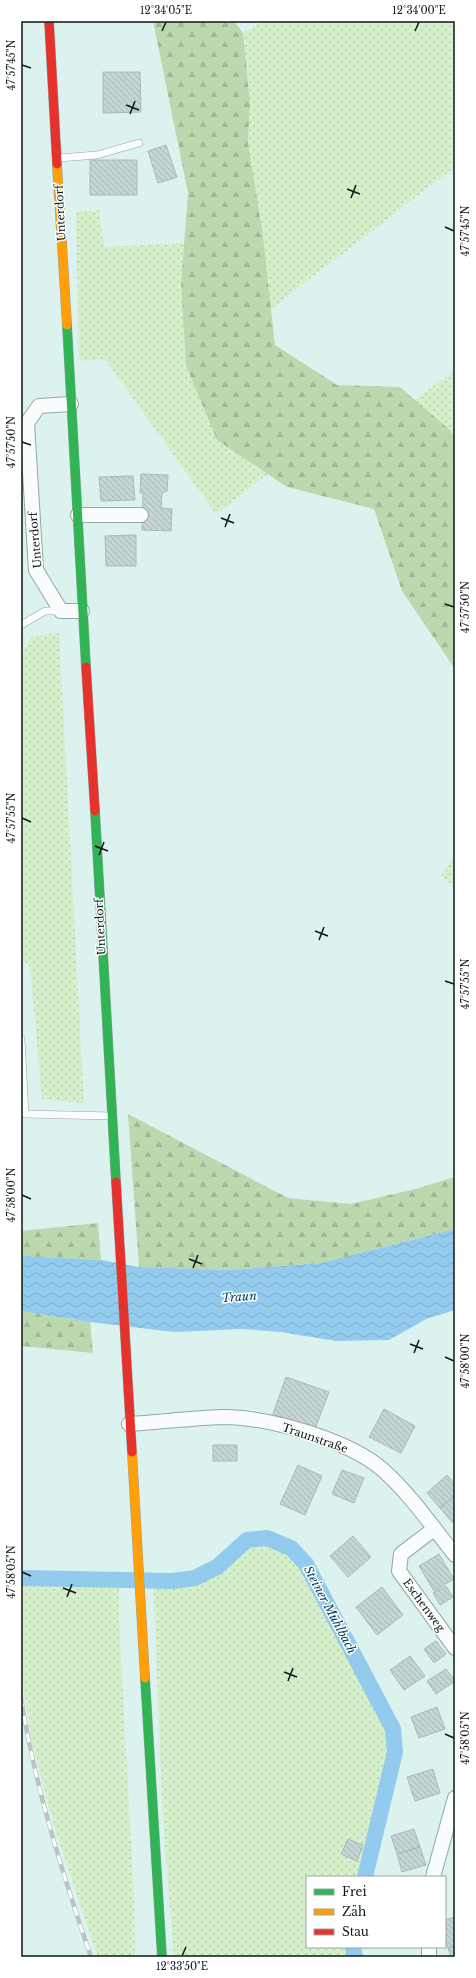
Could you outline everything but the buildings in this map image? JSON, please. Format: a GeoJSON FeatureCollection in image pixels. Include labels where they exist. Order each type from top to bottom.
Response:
{"type":"FeatureCollection","features":[{"type":"Feature","properties":{"kind":"main road","name":"Unterdorf"},"geometry":{"type":"LineString","coordinates":[[48,21],[78,515],[82,611],[118,1243],[162,1957]]}},
{"type":"Feature","properties":{"kind":"street","name":"Unterdorf"},"geometry":{"type":"LineString","coordinates":[[61,611],[36,570],[27,423],[39,406],[71,404]]}},
{"type":"Feature","properties":{"kind":"street"},"geometry":{"type":"LineString","coordinates":[[78,515],[141,515]]}},
{"type":"Feature","properties":{"kind":"street"},"geometry":{"type":"LineString","coordinates":[[61,611],[82,611]]}},
{"type":"Feature","properties":{"kind":"street","name":"Traunstraße"},"geometry":{"type":"LineString","coordinates":[[130,1424],[224,1417],[269,1423],[307,1433],[347,1447],[382,1469],[404,1492],[455,1555]]}},
{"type":"Feature","properties":{"kind":"street","name":"Eschenweg"},"geometry":{"type":"LineString","coordinates":[[434,1529],[401,1554],[399,1572],[455,1648]]}},
{"type":"Feature","properties":{"kind":"street"},"geometry":{"type":"LineString","coordinates":[[433,1876],[455,1798]]}},
{"type":"Feature","properties":{"kind":"lane"},"geometry":{"type":"LineString","coordinates":[[57,158],[97,156],[139,143]]}},
{"type":"Feature","properties":{"kind":"lane"},"geometry":{"type":"LineString","coordinates":[[21,625],[46,611],[61,611]]}},
{"type":"Feature","properties":{"kind":"lane"},"geometry":{"type":"LineString","coordinates":[[21,1039],[25,1114],[111,1116]]}},
{"type":"Feature","properties":{"kind":"green space"},"geometry":{"type":"Polygon","coordinates":[[[153,21],[234,21],[243,33],[250,104],[248,142],[263,236],[275,345],[337,385],[400,387],[450,430],[455,438],[455,669],[402,591],[374,509],[287,487],[217,440],[186,366],[181,284],[188,193],[153,21]]]}},
{"type":"Feature","properties":{"kind":"green space"},"geometry":{"type":"Polygon","coordinates":[[[264,21],[455,21],[455,167],[271,309],[263,236],[248,142],[250,104],[243,33],[264,21]]]}},
{"type":"Feature","properties":{"kind":"green space"},"geometry":{"type":"Polygon","coordinates":[[[99,210],[104,247],[184,243],[181,284],[186,366],[217,440],[268,474],[216,514],[105,359],[79,361],[76,212],[99,210]]]}},
{"type":"Feature","properties":{"kind":"green space"},"geometry":{"type":"Polygon","coordinates":[[[455,370],[455,438],[450,430],[415,400],[455,370]]]}},
{"type":"Feature","properties":{"kind":"green space"},"geometry":{"type":"Polygon","coordinates":[[[59,633],[84,1103],[42,1099],[30,966],[23,961],[21,935],[21,658],[31,636],[59,633]]]}},
{"type":"Feature","properties":{"kind":"green space"},"geometry":{"type":"Polygon","coordinates":[[[455,857],[455,887],[441,876],[455,857]]]}},
{"type":"Feature","properties":{"kind":"green space"},"geometry":{"type":"Polygon","coordinates":[[[128,1114],[288,1198],[351,1204],[419,1188],[455,1177],[455,1229],[321,1263],[229,1270],[139,1267],[128,1114]]]}},
{"type":"Feature","properties":{"kind":"green space"},"geometry":{"type":"Polygon","coordinates":[[[98,1223],[101,1260],[21,1256],[21,1231],[98,1223]]]}},
{"type":"Feature","properties":{"kind":"green space"},"geometry":{"type":"Polygon","coordinates":[[[21,1311],[90,1322],[93,1353],[21,1346],[21,1311]]]}},
{"type":"Feature","properties":{"kind":"green space"},"geometry":{"type":"Polygon","coordinates":[[[260,1533],[299,1545],[397,1731],[370,1876],[306,1876],[306,1948],[359,1948],[359,1957],[174,1957],[163,1821],[153,1577],[171,1577],[207,1569],[239,1541],[260,1533]]]}},
{"type":"Feature","properties":{"kind":"green space"},"geometry":{"type":"Polygon","coordinates":[[[119,1577],[119,1622],[134,1897],[135,1957],[98,1957],[56,1833],[31,1739],[21,1668],[21,1579],[119,1577]]]}},
{"type":"Feature","properties":{"kind":"water","name":"Traun"},"geometry":{"type":"Polygon","coordinates":[[[455,1229],[455,1310],[426,1319],[389,1340],[336,1341],[281,1332],[242,1329],[174,1332],[90,1322],[21,1311],[21,1256],[101,1260],[139,1267],[229,1270],[321,1263],[455,1229]]]}},
{"type":"Feature","properties":{"kind":"waterway","name":"Steiner Mühlbach"},"geometry":{"type":"LineString","coordinates":[[21,1578],[173,1581],[195,1578],[217,1567],[247,1540],[267,1538],[291,1548],[306,1564],[393,1729],[395,1752],[365,1876]]}},
{"type":"Feature","properties":{"kind":"waterway","name":"Steiner Mühlbach"},"geometry":{"type":"LineString","coordinates":[[353,1948],[355,1957]]}},
{"type":"Feature","properties":{"kind":"railway"},"geometry":{"type":"LineString","coordinates":[[21,1698],[34,1764],[50,1829],[91,1957]]}},
{"type":"Feature","properties":{"kind":"traffic: fast"},"geometry":{"type":"LineString","coordinates":[[67,325],[86,667]]}},
{"type":"Feature","properties":{"kind":"traffic: fast"},"geometry":{"type":"LineString","coordinates":[[95,811],[116,1182]]}},
{"type":"Feature","properties":{"kind":"traffic: fast"},"geometry":{"type":"LineString","coordinates":[[145,1678],[162,1957]]}},
{"type":"Feature","properties":{"kind":"traffic: slow"},"geometry":{"type":"LineString","coordinates":[[57,164],[67,325]]}},
{"type":"Feature","properties":{"kind":"traffic: slow"},"geometry":{"type":"LineString","coordinates":[[132,1452],[145,1678]]}},
{"type":"Feature","properties":{"kind":"traffic: jam"},"geometry":{"type":"LineString","coordinates":[[49,21],[57,164]]}},
{"type":"Feature","properties":{"kind":"traffic: jam"},"geometry":{"type":"LineString","coordinates":[[86,667],[95,811]]}},
{"type":"Feature","properties":{"kind":"traffic: jam"},"geometry":{"type":"LineString","coordinates":[[116,1182],[132,1452]]}}]}
